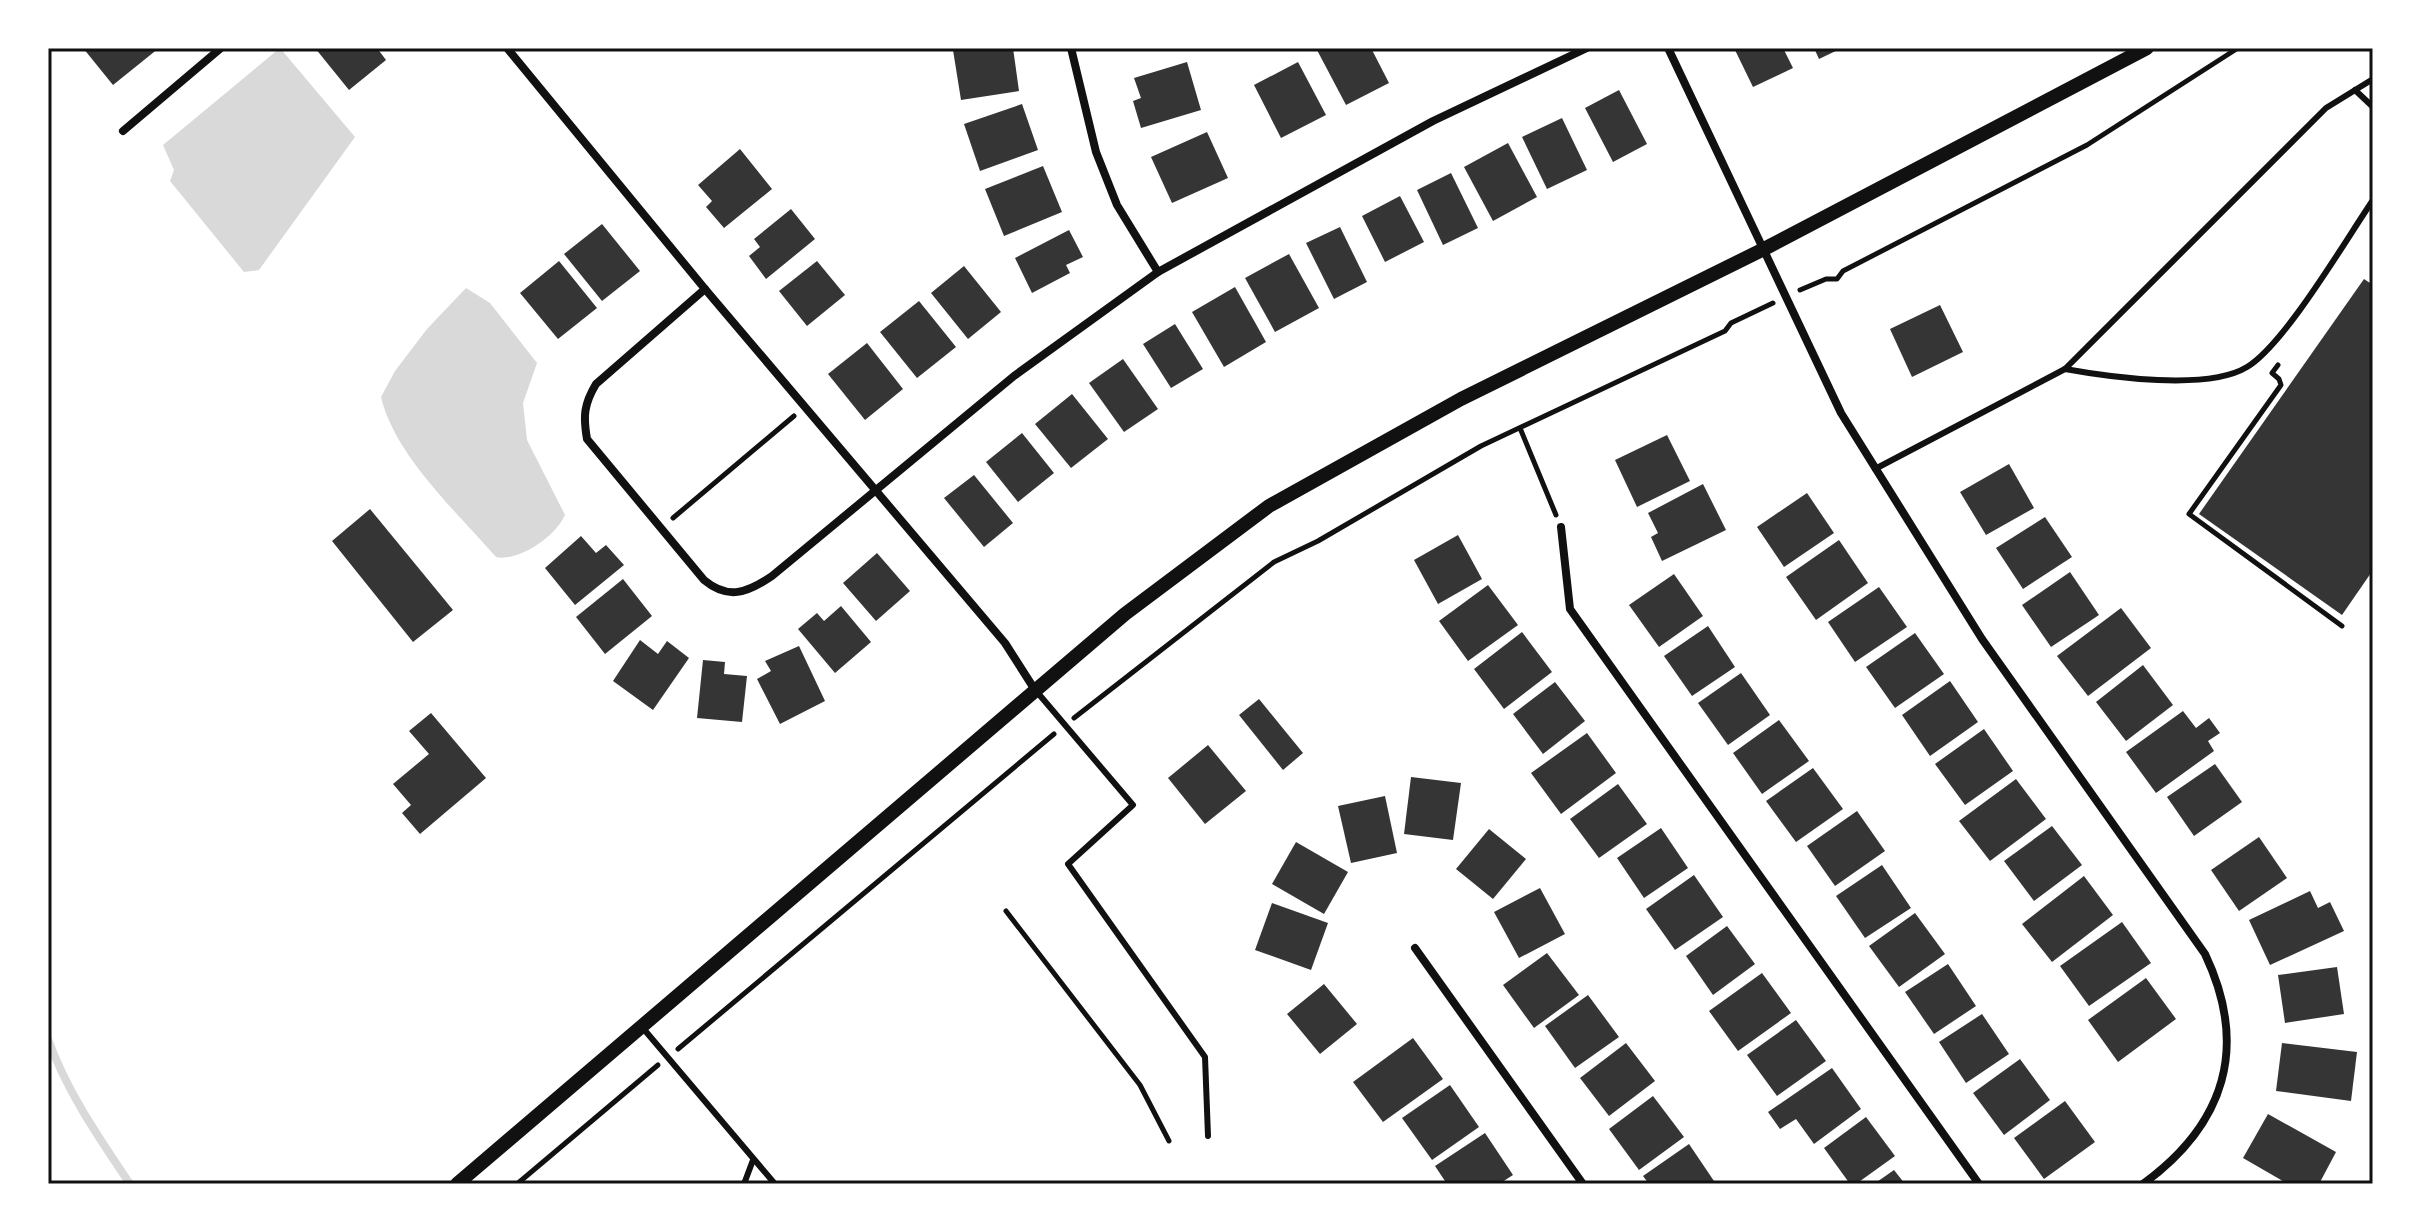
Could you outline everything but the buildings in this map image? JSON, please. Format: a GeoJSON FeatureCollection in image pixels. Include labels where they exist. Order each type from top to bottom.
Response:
{"type":"FeatureCollection","features":[{"type":"Feature","properties":{"kind":"street"},"geometry":{"type":"LineString","coordinates":[[123,131],[221,48]]}},
{"type":"Feature","properties":{"kind":"street"},"geometry":{"type":"LineString","coordinates":[[507,48],[705,289],[1005,643],[1035,690]]}},
{"type":"Feature","properties":{"kind":"street"},"geometry":{"type":"LineString","coordinates":[[1071,48],[1083,107],[1117,205],[1158,272]]}},
{"type":"Feature","properties":{"kind":"street"},"geometry":{"type":"LineString","coordinates":[[705,289],[596,384],[586,400],[583,416],[587,439],[704,580],[726,593],[739,594],[756,587],[1014,376],[1158,272],[1433,121],[1587,48]]}},
{"type":"Feature","properties":{"kind":"street"},"geometry":{"type":"LineString","coordinates":[[1668,48],[1841,413],[1982,639],[2205,954],[2218,983],[2228,1037],[2226,1063],[2215,1102],[2187,1146],[2143,1184]]}},
{"type":"Feature","properties":{"kind":"street"},"geometry":{"type":"LineString","coordinates":[[457,1184],[1035,690],[1182,569],[1269,506],[1461,399],[1764,249],[2147,48]]}},
{"type":"Feature","properties":{"kind":"street"},"geometry":{"type":"LineString","coordinates":[[1561,527],[1570,609],[1979,1184]]}},
{"type":"Feature","properties":{"kind":"street"},"geometry":{"type":"LineString","coordinates":[[1415,948],[1583,1184]]}},
{"type":"Feature","properties":{"kind":"lane"},"geometry":{"type":"LineString","coordinates":[[1875,469],[2065,369],[2326,108],[2373,79]]}},
{"type":"Feature","properties":{"kind":"lane"},"geometry":{"type":"LineString","coordinates":[[2355,90],[2373,107]]}},
{"type":"Feature","properties":{"kind":"lane"},"geometry":{"type":"LineString","coordinates":[[2065,369],[2117,379],[2221,378],[2247,368],[2270,349],[2373,200]]}},
{"type":"Feature","properties":{"kind":"lane"},"geometry":{"type":"LineString","coordinates":[[1035,690],[1063,727],[1133,805],[1068,864],[1205,1057],[1208,1136]]}},
{"type":"Feature","properties":{"kind":"lane"},"geometry":{"type":"LineString","coordinates":[[642,1027],[775,1184]]}},
{"type":"Feature","properties":{"kind":"lane"},"geometry":{"type":"LineString","coordinates":[[744,1184],[753,1160]]}},
{"type":"Feature","properties":{"kind":"path"},"geometry":{"type":"LineString","coordinates":[[1826,279],[1837,279],[1843,271],[2087,145],[2238,48]]}},
{"type":"Feature","properties":{"kind":"path"},"geometry":{"type":"LineString","coordinates":[[697,1033],[1154,652],[1274,562],[1520,428],[1725,331],[1731,323]]}},
{"type":"Feature","properties":{"kind":"path"},"geometry":{"type":"LineString","coordinates":[[2281,360],[2272,373],[2281,385],[2189,514],[2342,626]]}},
{"type":"Feature","properties":{"kind":"path"},"geometry":{"type":"LineString","coordinates":[[673,518],[794,416]]}},
{"type":"Feature","properties":{"kind":"path"},"geometry":{"type":"LineString","coordinates":[[1520,428],[1561,527]]}},
{"type":"Feature","properties":{"kind":"path"},"geometry":{"type":"LineString","coordinates":[[1006,911],[1140,1085],[1169,1141]]}},
{"type":"Feature","properties":{"kind":"path"},"geometry":{"type":"LineString","coordinates":[[517,1184],[632,1088]]}},
{"type":"Feature","properties":{"kind":"shaded area"},"geometry":{"type":"Polygon","coordinates":[[[280,48],[355,137],[259,270],[244,272],[170,181],[174,170],[163,145],[280,48]]]}},
{"type":"Feature","properties":{"kind":"shaded area"},"geometry":{"type":"Polygon","coordinates":[[[466,288],[490,303],[537,363],[523,403],[527,440],[565,515],[545,539],[515,556],[496,557],[429,482],[399,441],[381,397],[395,371],[427,329],[466,288]]]}},
{"type":"Feature","properties":{"kind":"waterway"},"geometry":{"type":"LineString","coordinates":[[48,1039],[74,1096],[130,1184]]}}]}
